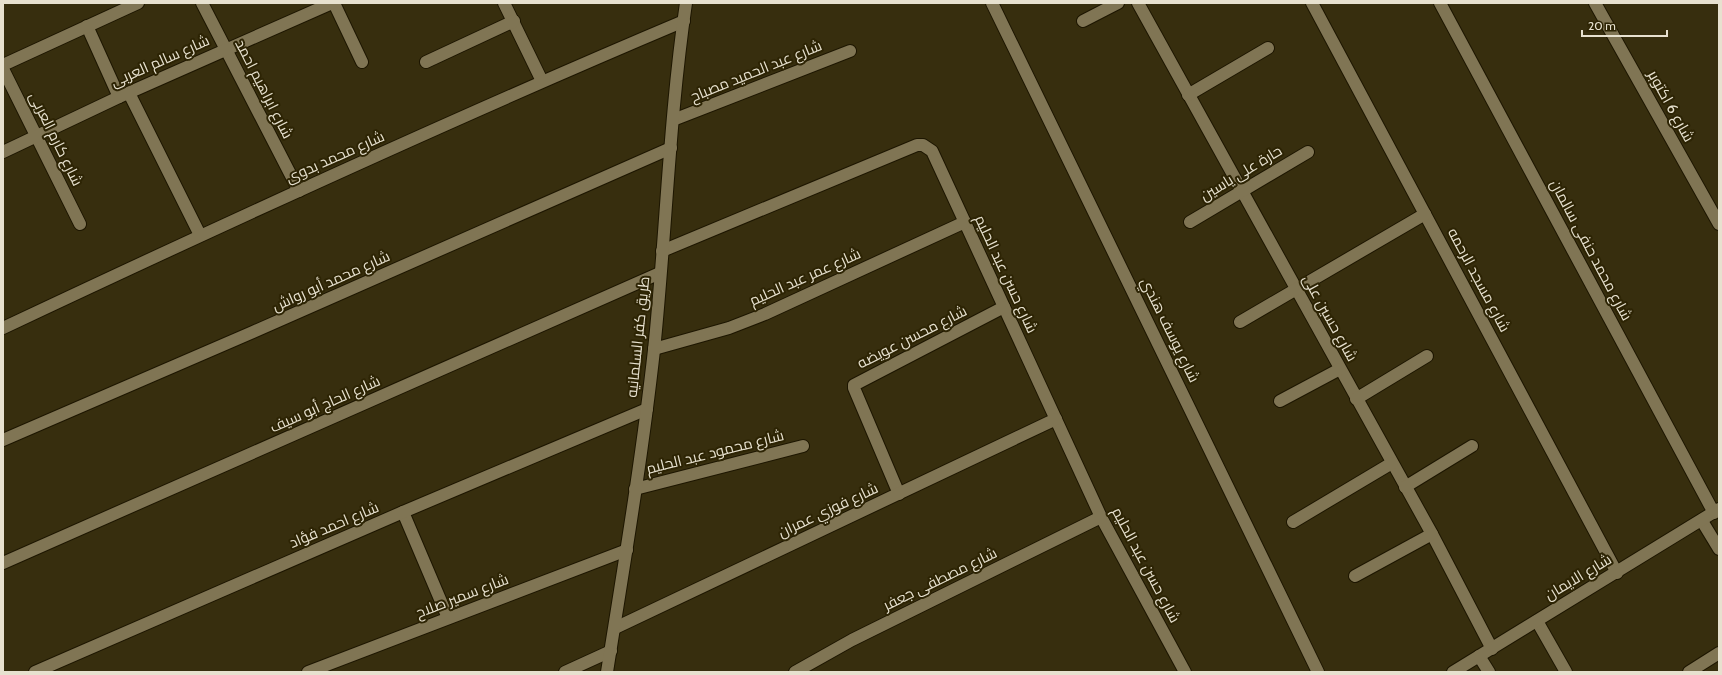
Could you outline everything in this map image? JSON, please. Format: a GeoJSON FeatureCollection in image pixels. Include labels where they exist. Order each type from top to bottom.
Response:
{"type":"FeatureCollection","features":[{"type":"Feature","properties":{"kind":"street"},"geometry":{"type":"LineString","coordinates":[[3,65],[138,3]]}},
{"type":"Feature","properties":{"kind":"street","name":"شارع ابراهيم احمد"},"geometry":{"type":"LineString","coordinates":[[202,3],[299,191]]}},
{"type":"Feature","properties":{"kind":"street"},"geometry":{"type":"LineString","coordinates":[[332,3],[362,62]]}},
{"type":"Feature","properties":{"kind":"street","name":"شارع سالم العربى"},"geometry":{"type":"LineString","coordinates":[[3,152],[36,135],[124,95],[332,3]]}},
{"type":"Feature","properties":{"kind":"street"},"geometry":{"type":"LineString","coordinates":[[504,3],[542,81]]}},
{"type":"Feature","properties":{"kind":"street","name":"طريق كفر السلمانيه"},"geometry":{"type":"LineString","coordinates":[[608,672],[647,409],[654,349],[673,120],[686,3]]}},
{"type":"Feature","properties":{"kind":"street","name":"شارع يوسف هندي"},"geometry":{"type":"LineString","coordinates":[[992,3],[1318,672]]}},
{"type":"Feature","properties":{"kind":"street"},"geometry":{"type":"LineString","coordinates":[[1083,21],[1118,3]]}},
{"type":"Feature","properties":{"kind":"street","name":"شارع حسين على"},"geometry":{"type":"LineString","coordinates":[[1138,3],[1432,534],[1492,649]]}},
{"type":"Feature","properties":{"kind":"street","name":"شارع مسجد الرحمه"},"geometry":{"type":"LineString","coordinates":[[1312,3],[1617,572]]}},
{"type":"Feature","properties":{"kind":"street","name":"شارع محمد حنفى سالمان"},"geometry":{"type":"LineString","coordinates":[[1440,3],[1717,511]]}},
{"type":"Feature","properties":{"kind":"street","name":"شارع 6 اكتوبر"},"geometry":{"type":"LineString","coordinates":[[1595,3],[1719,224]]}},
{"type":"Feature","properties":{"kind":"street"},"geometry":{"type":"LineString","coordinates":[[426,62],[514,21]]}},
{"type":"Feature","properties":{"kind":"street","name":"شارع محمد بدوى"},"geometry":{"type":"LineString","coordinates":[[3,328],[200,235],[542,81],[684,21]]}},
{"type":"Feature","properties":{"kind":"street"},"geometry":{"type":"LineString","coordinates":[[87,26],[200,235]]}},
{"type":"Feature","properties":{"kind":"street"},"geometry":{"type":"LineString","coordinates":[[1188,95],[1268,48]]}},
{"type":"Feature","properties":{"kind":"street","name":"شارع عبد الحميد مصباح"},"geometry":{"type":"LineString","coordinates":[[673,120],[850,51]]}},
{"type":"Feature","properties":{"kind":"street","name":"شارع كارم العربى"},"geometry":{"type":"LineString","coordinates":[[3,69],[80,224]]}},
{"type":"Feature","properties":{"kind":"street","name":"شارع حسن عبد الحليم"},"geometry":{"type":"LineString","coordinates":[[662,251],[917,145],[923,145],[932,150],[1101,518],[1185,672]]}},
{"type":"Feature","properties":{"kind":"street","name":"شارع محمد أبو رواش"},"geometry":{"type":"LineString","coordinates":[[3,440],[671,148]]}},
{"type":"Feature","properties":{"kind":"street","name":"حارة على ياسين"},"geometry":{"type":"LineString","coordinates":[[1190,222],[1308,152]]}},
{"type":"Feature","properties":{"kind":"street"},"geometry":{"type":"LineString","coordinates":[[1240,322],[1425,214]]}},
{"type":"Feature","properties":{"kind":"street","name":"شارع عمر عبد الحليم"},"geometry":{"type":"LineString","coordinates":[[654,349],[728,328],[765,314],[965,222]]}},
{"type":"Feature","properties":{"kind":"street","name":"شارع الحاج أبو سيف"},"geometry":{"type":"LineString","coordinates":[[3,563],[660,274]]}},
{"type":"Feature","properties":{"kind":"street","name":"شارع محسن عويضه"},"geometry":{"type":"LineString","coordinates":[[899,494],[854,385],[1004,307]]}},
{"type":"Feature","properties":{"kind":"street"},"geometry":{"type":"LineString","coordinates":[[1356,399],[1427,356]]}},
{"type":"Feature","properties":{"kind":"street"},"geometry":{"type":"LineString","coordinates":[[1280,401],[1340,369]]}},
{"type":"Feature","properties":{"kind":"street","name":"شارع احمد فؤاد"},"geometry":{"type":"LineString","coordinates":[[35,672],[403,512],[647,409]]}},
{"type":"Feature","properties":{"kind":"street","name":"شارع فوزي عمران"},"geometry":{"type":"LineString","coordinates":[[614,628],[1056,419]]}},
{"type":"Feature","properties":{"kind":"street","name":"شارع محمود عبد الحليم"},"geometry":{"type":"LineString","coordinates":[[635,489],[802,446]]}},
{"type":"Feature","properties":{"kind":"street"},"geometry":{"type":"LineString","coordinates":[[1405,486],[1472,446]]}},
{"type":"Feature","properties":{"kind":"street"},"geometry":{"type":"LineString","coordinates":[[1293,522],[1392,463]]}},
{"type":"Feature","properties":{"kind":"street","name":"شارع الايمان"},"geometry":{"type":"LineString","coordinates":[[1453,672],[1717,511]]}},
{"type":"Feature","properties":{"kind":"street"},"geometry":{"type":"LineString","coordinates":[[403,512],[448,618]]}},
{"type":"Feature","properties":{"kind":"street","name":"شارع مصطفى جعفر"},"geometry":{"type":"LineString","coordinates":[[795,672],[852,640],[1101,518]]}},
{"type":"Feature","properties":{"kind":"street"},"geometry":{"type":"LineString","coordinates":[[1702,521],[1719,549]]}},
{"type":"Feature","properties":{"kind":"street"},"geometry":{"type":"LineString","coordinates":[[1355,576],[1432,534]]}},
{"type":"Feature","properties":{"kind":"street","name":"شارع سمير صلاح"},"geometry":{"type":"LineString","coordinates":[[308,672],[626,550]]}},
{"type":"Feature","properties":{"kind":"street"},"geometry":{"type":"LineString","coordinates":[[1537,621],[1566,672]]}},
{"type":"Feature","properties":{"kind":"street"},"geometry":{"type":"LineString","coordinates":[[565,672],[611,651]]}},
{"type":"Feature","properties":{"kind":"street"},"geometry":{"type":"LineString","coordinates":[[1689,672],[1719,653]]}},
{"type":"Feature","properties":{"kind":"street"},"geometry":{"type":"LineString","coordinates":[[1479,656],[1489,672]]}}]}
